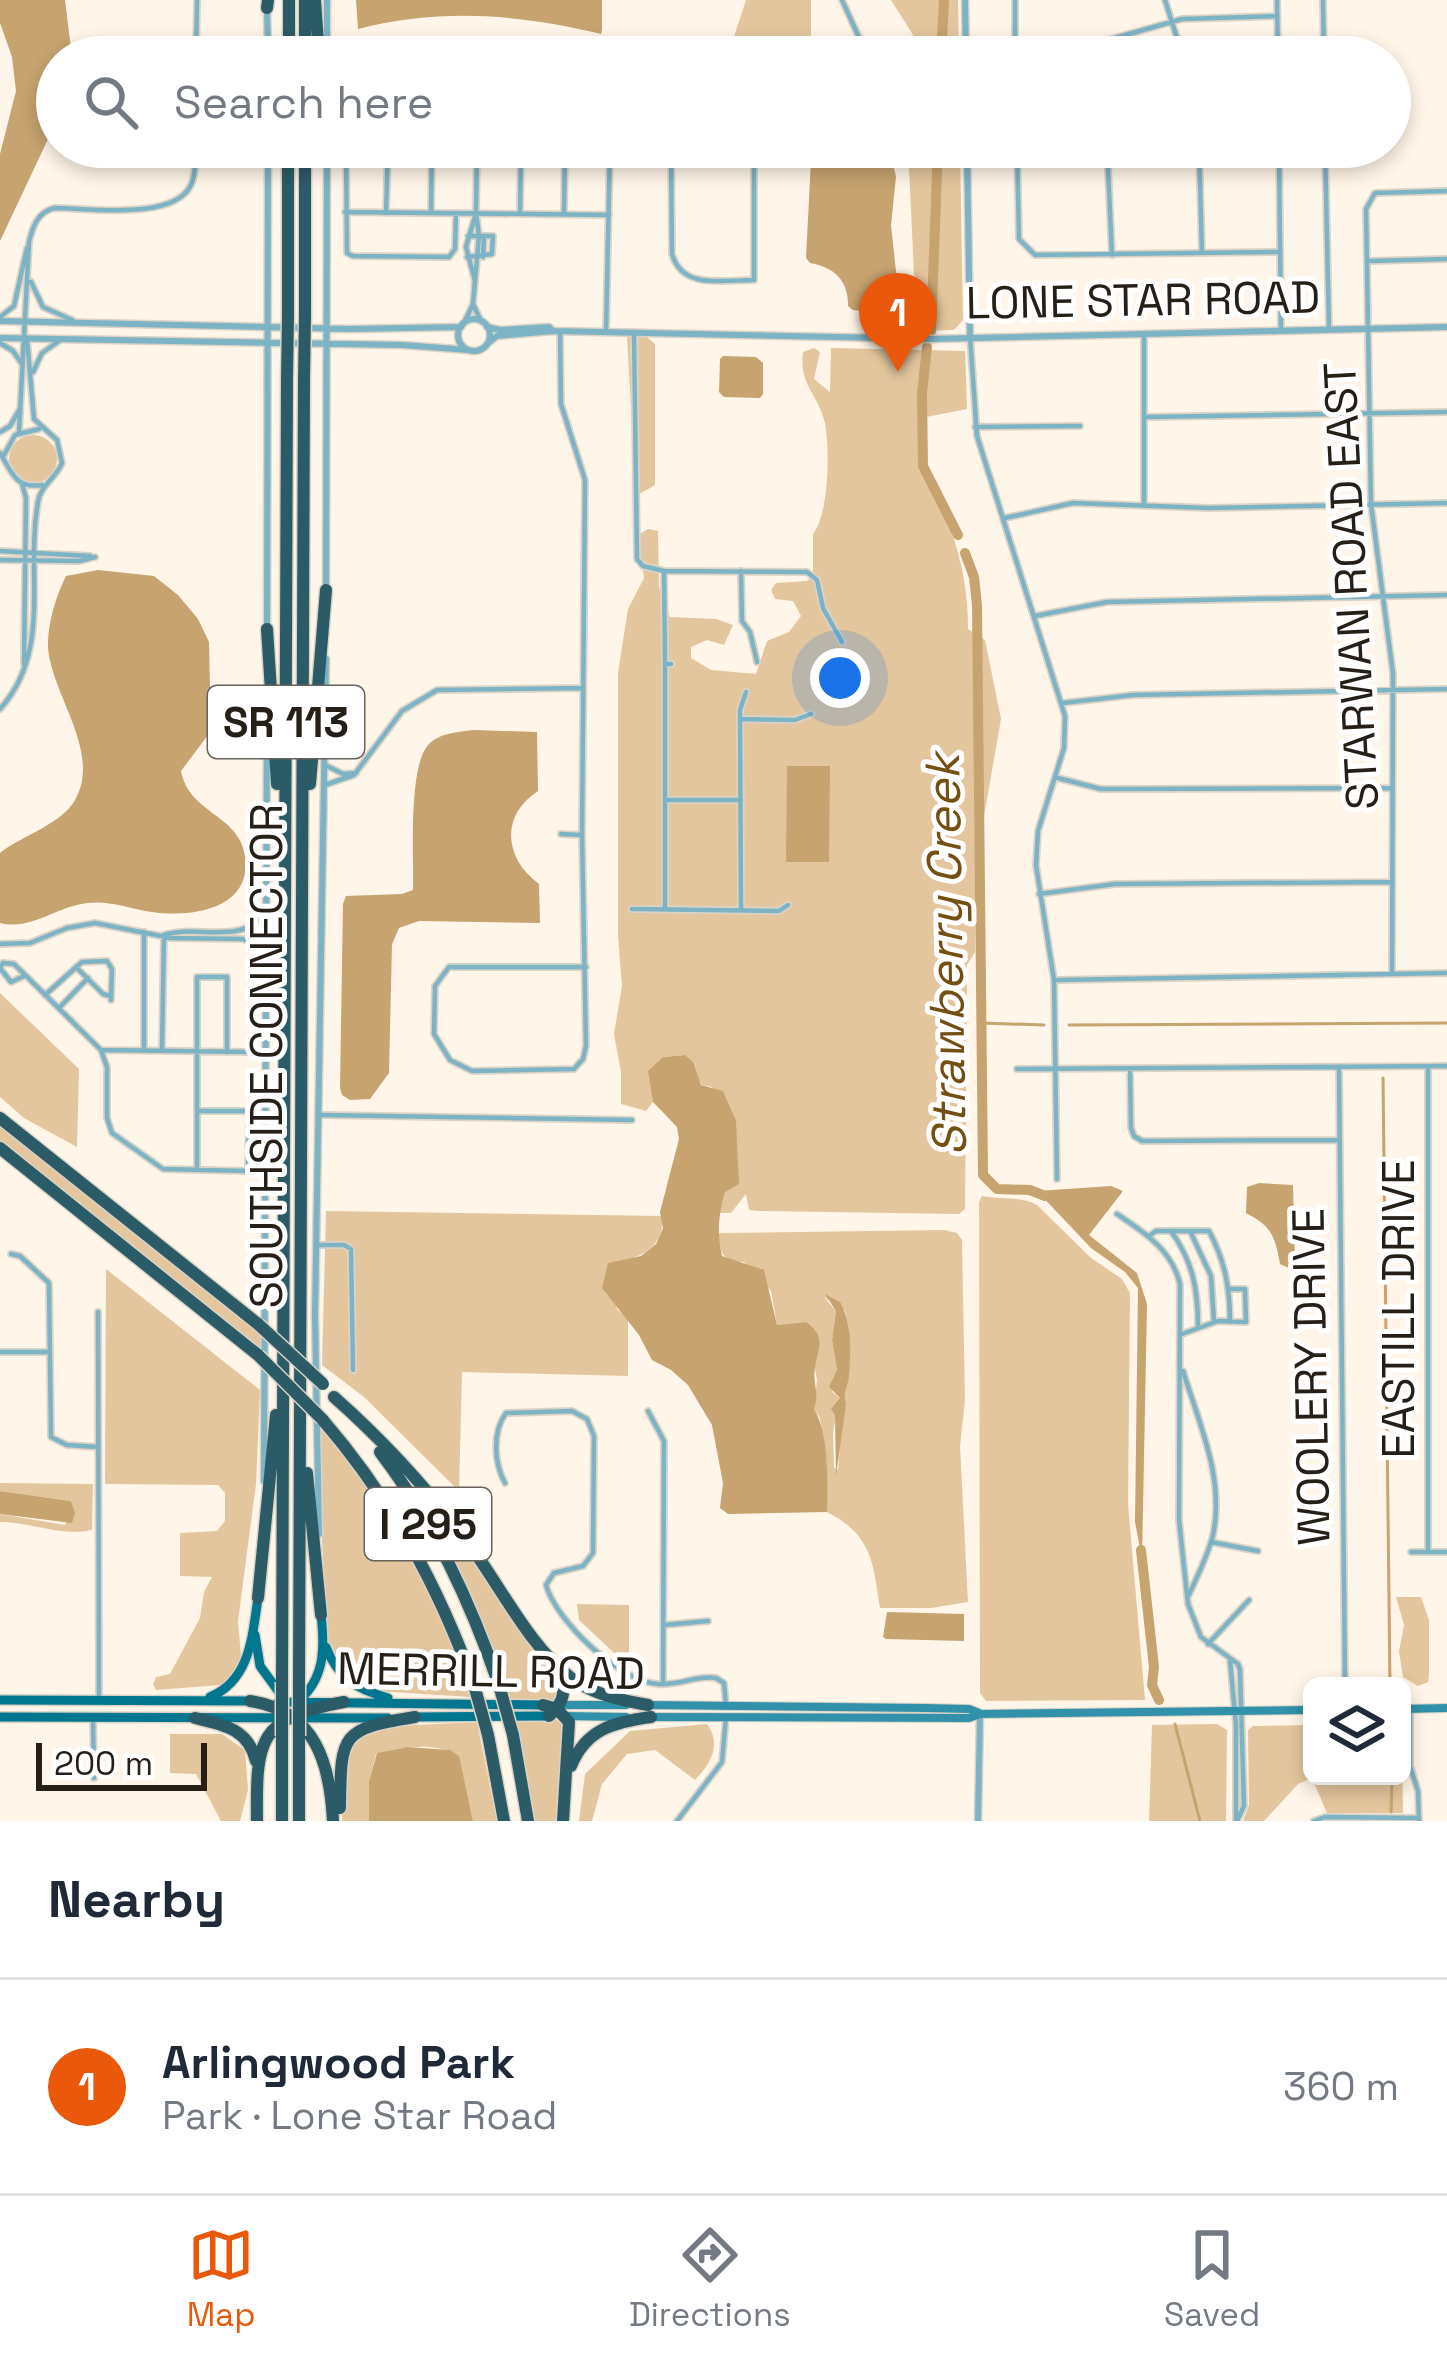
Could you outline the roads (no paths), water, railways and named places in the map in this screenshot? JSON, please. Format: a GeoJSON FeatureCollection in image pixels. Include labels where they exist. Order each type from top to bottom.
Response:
{"type":"FeatureCollection","features":[{"type":"Feature","properties":{"kind":"highway"},"geometry":{"type":"LineString","coordinates":[[289,0],[289,36]]}},
{"type":"Feature","properties":{"kind":"highway"},"geometry":{"type":"LineString","coordinates":[[305,0],[305,36]]}},
{"type":"Feature","properties":{"kind":"highway"},"geometry":{"type":"LineString","coordinates":[[315,0],[320,36]]}},
{"type":"Feature","properties":{"kind":"highway","name":"SOUTHSIDE CONNECTOR"},"geometry":{"type":"LineString","coordinates":[[282,1821],[288,168]]}},
{"type":"Feature","properties":{"kind":"highway","name":"SOUTHSIDE CONNECTOR"},"geometry":{"type":"LineString","coordinates":[[299,1821],[305,168]]}},
{"type":"Feature","properties":{"kind":"highway"},"geometry":{"type":"LineString","coordinates":[[303,838],[326,590]]}},
{"type":"Feature","properties":{"kind":"highway"},"geometry":{"type":"LineString","coordinates":[[267,629],[277,775],[284,1065]]}},
{"type":"Feature","properties":{"kind":"highway","name":"I 295"},"geometry":{"type":"LineString","coordinates":[[0,1118],[258,1324],[334,1396],[398,1477],[471,1608],[500,1685],[528,1821]]}},
{"type":"Feature","properties":{"kind":"highway","name":"I 295"},"geometry":{"type":"LineString","coordinates":[[0,1148],[259,1355],[322,1419],[373,1481],[427,1568],[474,1685],[503,1821]]}},
{"type":"Feature","properties":{"kind":"highway"},"geometry":{"type":"LineString","coordinates":[[257,1598],[283,1330]]}},
{"type":"Feature","properties":{"kind":"highway"},"geometry":{"type":"LineString","coordinates":[[334,1396],[455,1526],[563,1683],[555,1710],[571,1733],[563,1821]]}},
{"type":"Feature","properties":{"kind":"highway"},"geometry":{"type":"LineString","coordinates":[[300,1435],[321,1615]]}},
{"type":"Feature","properties":{"kind":"highway"},"geometry":{"type":"LineString","coordinates":[[546,1653],[588,1689],[653,1713]]}},
{"type":"Feature","properties":{"kind":"highway"},"geometry":{"type":"LineString","coordinates":[[250,1701],[291,1710],[344,1702]]}},
{"type":"Feature","properties":{"kind":"highway"},"geometry":{"type":"LineString","coordinates":[[257,1821],[257,1768],[266,1739],[291,1710]]}},
{"type":"Feature","properties":{"kind":"highway"},"geometry":{"type":"LineString","coordinates":[[291,1710],[318,1743],[329,1773],[334,1821]]}},
{"type":"Feature","properties":{"kind":"highway"},"geometry":{"type":"LineString","coordinates":[[568,1773],[591,1735],[610,1724],[653,1713]]}},
{"type":"Feature","properties":{"kind":"highway"},"geometry":{"type":"LineString","coordinates":[[334,1821],[346,1742],[370,1724],[415,1717]]}},
{"type":"Feature","properties":{"kind":"highway"},"geometry":{"type":"LineString","coordinates":[[195,1718],[230,1726],[245,1737],[257,1768]]}},
{"type":"Feature","properties":{"kind":"main road"},"geometry":{"type":"LineString","coordinates":[[187,1701],[213,1697],[234,1683],[245,1665],[257,1598]]}},
{"type":"Feature","properties":{"kind":"main road"},"geometry":{"type":"LineString","coordinates":[[321,1615],[332,1662],[349,1682],[402,1703]]}},
{"type":"Feature","properties":{"kind":"main road"},"geometry":{"type":"LineString","coordinates":[[255,1617],[260,1666],[291,1710],[316,1678],[324,1642]]}},
{"type":"Feature","properties":{"kind":"main road"},"geometry":{"type":"LineString","coordinates":[[0,1700],[250,1701]]}},
{"type":"Feature","properties":{"kind":"main road"},"geometry":{"type":"LineString","coordinates":[[20,1717],[79,1713],[99,1700]]}},
{"type":"Feature","properties":{"kind":"main road"},"geometry":{"type":"LineString","coordinates":[[93,1718],[109,1706],[223,1707],[250,1701]]}},
{"type":"Feature","properties":{"kind":"main road","name":"MERRILL ROAD"},"geometry":{"type":"LineString","coordinates":[[344,1702],[798,1718],[1303,1710]]}},
{"type":"Feature","properties":{"kind":"main road","name":"MERRILL ROAD"},"geometry":{"type":"LineString","coordinates":[[726,1712],[784,1705],[969,1709],[980,1714]]}},
{"type":"Feature","properties":{"kind":"main road"},"geometry":{"type":"LineString","coordinates":[[798,1718],[808,1713],[867,1713],[872,1707]]}},
{"type":"Feature","properties":{"kind":"main road"},"geometry":{"type":"LineString","coordinates":[[1411,1708],[1447,1708]]}},
{"type":"Feature","properties":{"kind":"main road","name":"MERRILL ROAD"},"geometry":{"type":"LineString","coordinates":[[0,1717],[239,1719],[291,1710],[328,1719],[555,1710]]}},
{"type":"Feature","properties":{"kind":"main road","name":"MERRILL ROAD"},"geometry":{"type":"LineString","coordinates":[[653,1713],[709,1712]]}},
{"type":"Feature","properties":{"kind":"main road"},"geometry":{"type":"LineString","coordinates":[[653,1713],[726,1712]]}},
{"type":"Feature","properties":{"kind":"street"},"geometry":{"type":"LineString","coordinates":[[196,36],[197,0]]}},
{"type":"Feature","properties":{"kind":"street"},"geometry":{"type":"LineString","coordinates":[[324,36],[327,0]]}},
{"type":"Feature","properties":{"kind":"street"},"geometry":{"type":"LineString","coordinates":[[842,0],[858,36]]}},
{"type":"Feature","properties":{"kind":"street"},"geometry":{"type":"LineString","coordinates":[[965,0],[966,36]]}},
{"type":"Feature","properties":{"kind":"street"},"geometry":{"type":"LineString","coordinates":[[1015,0],[1016,36]]}},
{"type":"Feature","properties":{"kind":"street"},"geometry":{"type":"LineString","coordinates":[[1165,0],[1177,36]]}},
{"type":"Feature","properties":{"kind":"street"},"geometry":{"type":"LineString","coordinates":[[1277,0],[1277,36]]}},
{"type":"Feature","properties":{"kind":"street"},"geometry":{"type":"LineString","coordinates":[[1322,0],[1323,36]]}},
{"type":"Feature","properties":{"kind":"street"},"geometry":{"type":"LineString","coordinates":[[267,3],[268,36]]}},
{"type":"Feature","properties":{"kind":"street"},"geometry":{"type":"LineString","coordinates":[[1121,36],[1173,21],[1277,16]]}},
{"type":"Feature","properties":{"kind":"street"},"geometry":{"type":"LineString","coordinates":[[0,319],[16,301],[20,270],[39,216],[54,208],[148,209],[172,204],[193,182],[194,168]]}},
{"type":"Feature","properties":{"kind":"street"},"geometry":{"type":"LineString","coordinates":[[257,1598],[265,1450],[268,168]]}},
{"type":"Feature","properties":{"kind":"street","name":"SOUTHSIDE CONNECTOR"},"geometry":{"type":"LineString","coordinates":[[321,1615],[315,1315],[325,785],[327,168]]}},
{"type":"Feature","properties":{"kind":"street"},"geometry":{"type":"LineString","coordinates":[[346,168],[344,246],[353,256],[449,256],[455,249],[456,213]]}},
{"type":"Feature","properties":{"kind":"street"},"geometry":{"type":"LineString","coordinates":[[386,213],[387,168]]}},
{"type":"Feature","properties":{"kind":"street"},"geometry":{"type":"LineString","coordinates":[[431,213],[432,168]]}},
{"type":"Feature","properties":{"kind":"street"},"geometry":{"type":"LineString","coordinates":[[468,350],[459,340],[481,257],[477,168]]}},
{"type":"Feature","properties":{"kind":"street"},"geometry":{"type":"LineString","coordinates":[[520,214],[521,168]]}},
{"type":"Feature","properties":{"kind":"street"},"geometry":{"type":"LineString","coordinates":[[564,214],[565,168]]}},
{"type":"Feature","properties":{"kind":"street"},"geometry":{"type":"LineString","coordinates":[[606,331],[610,168]]}},
{"type":"Feature","properties":{"kind":"street"},"geometry":{"type":"LineString","coordinates":[[671,168],[672,254],[676,269],[686,278],[699,280],[754,280],[754,168]]}},
{"type":"Feature","properties":{"kind":"street"},"geometry":{"type":"LineString","coordinates":[[967,168],[975,427],[1063,704],[1064,748],[1038,831],[1039,894],[1054,980],[1057,1179]]}},
{"type":"Feature","properties":{"kind":"street"},"geometry":{"type":"LineString","coordinates":[[1017,168],[1018,231],[1028,251],[1044,256],[1280,252]]}},
{"type":"Feature","properties":{"kind":"street"},"geometry":{"type":"LineString","coordinates":[[1108,168],[1112,255]]}},
{"type":"Feature","properties":{"kind":"street"},"geometry":{"type":"LineString","coordinates":[[1200,168],[1202,254]]}},
{"type":"Feature","properties":{"kind":"street"},"geometry":{"type":"LineString","coordinates":[[1279,168],[1281,331]]}},
{"type":"Feature","properties":{"kind":"street"},"geometry":{"type":"LineString","coordinates":[[1325,168],[1329,330]]}},
{"type":"Feature","properties":{"kind":"street","name":"STARWAN ROAD EAST"},"geometry":{"type":"LineString","coordinates":[[1392,974],[1391,652],[1371,504],[1366,209],[1370,196],[1380,192],[1447,191]]}},
{"type":"Feature","properties":{"kind":"street"},"geometry":{"type":"LineString","coordinates":[[345,212],[609,215]]}},
{"type":"Feature","properties":{"kind":"street"},"geometry":{"type":"LineString","coordinates":[[475,281],[467,257],[476,213]]}},
{"type":"Feature","properties":{"kind":"street"},"geometry":{"type":"LineString","coordinates":[[467,257],[492,254],[493,236],[468,236]]}},
{"type":"Feature","properties":{"kind":"street"},"geometry":{"type":"LineString","coordinates":[[19,432],[29,242]]}},
{"type":"Feature","properties":{"kind":"street"},"geometry":{"type":"LineString","coordinates":[[1369,261],[1447,259]]}},
{"type":"Feature","properties":{"kind":"street"},"geometry":{"type":"LineString","coordinates":[[28,277],[43,307],[78,322]]}},
{"type":"Feature","properties":{"kind":"street"},"geometry":{"type":"LineString","coordinates":[[0,341],[478,350],[488,343],[472,304]]}},
{"type":"Feature","properties":{"kind":"street"},"geometry":{"type":"LineString","coordinates":[[0,319],[326,328],[462,326],[469,320],[484,324]]}},
{"type":"Feature","properties":{"kind":"street","name":"LONE STAR ROAD"},"geometry":{"type":"LineString","coordinates":[[484,324],[500,330],[549,327],[557,331]]}},
{"type":"Feature","properties":{"kind":"street","name":"LONE STAR ROAD"},"geometry":{"type":"LineString","coordinates":[[488,343],[497,337],[557,331],[970,336],[1447,327]]}},
{"type":"Feature","properties":{"kind":"street"},"geometry":{"type":"LineString","coordinates":[[557,331],[561,404],[585,480],[582,835],[586,967],[586,1046],[574,1069],[472,1071],[450,1060],[437,1043],[435,986],[448,967],[586,967]]}},
{"type":"Feature","properties":{"kind":"street"},"geometry":{"type":"LineString","coordinates":[[634,332],[635,554],[643,566],[664,571],[797,571],[814,577],[823,608],[842,642]]}},
{"type":"Feature","properties":{"kind":"street"},"geometry":{"type":"LineString","coordinates":[[1144,334],[1144,506]]}},
{"type":"Feature","properties":{"kind":"street"},"geometry":{"type":"LineString","coordinates":[[1,707],[33,648],[38,496],[59,471],[62,455],[57,440],[32,411],[27,339]]}},
{"type":"Feature","properties":{"kind":"street"},"geometry":{"type":"LineString","coordinates":[[31,377],[42,352],[61,340]]}},
{"type":"Feature","properties":{"kind":"street"},"geometry":{"type":"LineString","coordinates":[[0,341],[22,364]]}},
{"type":"Feature","properties":{"kind":"street"},"geometry":{"type":"LineString","coordinates":[[0,432],[14,421],[21,403]]}},
{"type":"Feature","properties":{"kind":"street"},"geometry":{"type":"LineString","coordinates":[[1146,417],[1447,412]]}},
{"type":"Feature","properties":{"kind":"street"},"geometry":{"type":"LineString","coordinates":[[975,427],[1080,426]]}},
{"type":"Feature","properties":{"kind":"street"},"geometry":{"type":"LineString","coordinates":[[45,430],[19,432],[2,457],[10,475],[22,484],[49,482]]}},
{"type":"Feature","properties":{"kind":"street"},"geometry":{"type":"LineString","coordinates":[[0,441],[11,439]]}},
{"type":"Feature","properties":{"kind":"street"},"geometry":{"type":"LineString","coordinates":[[22,484],[26,498],[25,670]]}},
{"type":"Feature","properties":{"kind":"street"},"geometry":{"type":"LineString","coordinates":[[1004,519],[1073,503],[1447,503]]}},
{"type":"Feature","properties":{"kind":"street"},"geometry":{"type":"LineString","coordinates":[[0,551],[95,557],[0,560]]}},
{"type":"Feature","properties":{"kind":"street"},"geometry":{"type":"LineString","coordinates":[[664,571],[668,664],[665,909]]}},
{"type":"Feature","properties":{"kind":"street"},"geometry":{"type":"LineString","coordinates":[[741,571],[742,621],[750,632],[757,662]]}},
{"type":"Feature","properties":{"kind":"street"},"geometry":{"type":"LineString","coordinates":[[1035,616],[1107,602],[1447,595]]}},
{"type":"Feature","properties":{"kind":"street"},"geometry":{"type":"LineString","coordinates":[[325,785],[356,773],[402,711],[437,690],[582,688]]}},
{"type":"Feature","properties":{"kind":"street"},"geometry":{"type":"LineString","coordinates":[[1063,704],[1132,695],[1447,689]]}},
{"type":"Feature","properties":{"kind":"street"},"geometry":{"type":"LineString","coordinates":[[741,910],[740,719],[746,692]]}},
{"type":"Feature","properties":{"kind":"street"},"geometry":{"type":"LineString","coordinates":[[740,719],[795,720],[811,714]]}},
{"type":"Feature","properties":{"kind":"street"},"geometry":{"type":"LineString","coordinates":[[325,765],[343,774],[356,773]]}},
{"type":"Feature","properties":{"kind":"street"},"geometry":{"type":"LineString","coordinates":[[1056,777],[1101,789],[1392,788]]}},
{"type":"Feature","properties":{"kind":"street"},"geometry":{"type":"LineString","coordinates":[[665,800],[740,800]]}},
{"type":"Feature","properties":{"kind":"street"},"geometry":{"type":"LineString","coordinates":[[561,834],[582,835]]}},
{"type":"Feature","properties":{"kind":"street"},"geometry":{"type":"LineString","coordinates":[[1039,894],[1115,884],[1392,882]]}},
{"type":"Feature","properties":{"kind":"street"},"geometry":{"type":"LineString","coordinates":[[632,909],[779,911],[788,905]]}},
{"type":"Feature","properties":{"kind":"street"},"geometry":{"type":"LineString","coordinates":[[164,935],[244,930],[258,923],[266,911]]}},
{"type":"Feature","properties":{"kind":"street"},"geometry":{"type":"LineString","coordinates":[[0,944],[30,943],[86,923],[164,935],[243,939],[257,946],[266,960]]}},
{"type":"Feature","properties":{"kind":"street"},"geometry":{"type":"LineString","coordinates":[[144,932],[144,1050]]}},
{"type":"Feature","properties":{"kind":"street"},"geometry":{"type":"LineString","coordinates":[[162,1051],[164,935]]}},
{"type":"Feature","properties":{"kind":"street"},"geometry":{"type":"LineString","coordinates":[[45,995],[76,967],[82,962],[107,962],[112,969],[111,998],[76,967]]}},
{"type":"Feature","properties":{"kind":"street"},"geometry":{"type":"LineString","coordinates":[[1054,980],[1447,973]]}},
{"type":"Feature","properties":{"kind":"street"},"geometry":{"type":"LineString","coordinates":[[24,976],[101,1050],[107,1067],[107,1118],[112,1133],[154,1166],[248,1171],[249,1112],[197,1111]]}},
{"type":"Feature","properties":{"kind":"street"},"geometry":{"type":"LineString","coordinates":[[196,1169],[197,977],[226,977],[227,1052]]}},
{"type":"Feature","properties":{"kind":"street"},"geometry":{"type":"LineString","coordinates":[[59,1008],[88,978]]}},
{"type":"Feature","properties":{"kind":"street"},"geometry":{"type":"LineString","coordinates":[[101,1050],[252,1052]]}},
{"type":"Feature","properties":{"kind":"street","name":"EASTILL DRIVE"},"geometry":{"type":"LineString","coordinates":[[1428,1066],[1428,1552]]}},
{"type":"Feature","properties":{"kind":"street"},"geometry":{"type":"LineString","coordinates":[[1017,1069],[1447,1066]]}},
{"type":"Feature","properties":{"kind":"street","name":"WOOLERY DRIVE"},"geometry":{"type":"LineString","coordinates":[[1339,1067],[1346,1677]]}},
{"type":"Feature","properties":{"kind":"street"},"geometry":{"type":"LineString","coordinates":[[1130,1069],[1131,1128],[1138,1139],[1339,1140]]}},
{"type":"Feature","properties":{"kind":"street"},"geometry":{"type":"LineString","coordinates":[[319,1115],[632,1120]]}},
{"type":"Feature","properties":{"kind":"street"},"geometry":{"type":"LineString","coordinates":[[1117,1214],[1149,1236],[1178,1273],[1182,1334],[1179,1520],[1194,1624],[1208,1644],[1240,1670],[1244,1806],[1237,1821]]}},
{"type":"Feature","properties":{"kind":"street"},"geometry":{"type":"LineString","coordinates":[[1149,1236],[1156,1231],[1209,1231],[1222,1255],[1230,1322]]}},
{"type":"Feature","properties":{"kind":"street"},"geometry":{"type":"LineString","coordinates":[[1171,1231],[1193,1271],[1198,1328]]}},
{"type":"Feature","properties":{"kind":"street"},"geometry":{"type":"LineString","coordinates":[[1190,1231],[1211,1276],[1214,1322]]}},
{"type":"Feature","properties":{"kind":"street"},"geometry":{"type":"LineString","coordinates":[[316,1245],[350,1248],[353,1370]]}},
{"type":"Feature","properties":{"kind":"street"},"geometry":{"type":"LineString","coordinates":[[11,1254],[20,1256],[49,1282],[51,1437],[67,1445],[98,1447]]}},
{"type":"Feature","properties":{"kind":"street"},"geometry":{"type":"LineString","coordinates":[[1182,1334],[1214,1322],[1246,1322],[1245,1289],[1229,1289]]}},
{"type":"Feature","properties":{"kind":"street"},"geometry":{"type":"LineString","coordinates":[[98,1312],[99,1700]]}},
{"type":"Feature","properties":{"kind":"street"},"geometry":{"type":"LineString","coordinates":[[0,1352],[49,1352]]}},
{"type":"Feature","properties":{"kind":"street"},"geometry":{"type":"LineString","coordinates":[[1181,1365],[1213,1467],[1217,1502],[1211,1543],[1188,1602]]}},
{"type":"Feature","properties":{"kind":"street"},"geometry":{"type":"LineString","coordinates":[[505,1483],[497,1466],[497,1429],[506,1413],[572,1411],[587,1419],[594,1436],[592,1553],[583,1566],[554,1573],[546,1585],[549,1597],[587,1641],[638,1680],[663,1684],[716,1678],[724,1683],[722,1762],[677,1821]]}},
{"type":"Feature","properties":{"kind":"street"},"geometry":{"type":"LineString","coordinates":[[648,1411],[664,1441],[663,1684]]}},
{"type":"Feature","properties":{"kind":"street"},"geometry":{"type":"LineString","coordinates":[[1211,1543],[1258,1551]]}},
{"type":"Feature","properties":{"kind":"street"},"geometry":{"type":"LineString","coordinates":[[1411,1552],[1447,1552]]}},
{"type":"Feature","properties":{"kind":"street"},"geometry":{"type":"LineString","coordinates":[[1208,1644],[1249,1600]]}},
{"type":"Feature","properties":{"kind":"street"},"geometry":{"type":"LineString","coordinates":[[664,1625],[708,1622]]}},
{"type":"Feature","properties":{"kind":"street"},"geometry":{"type":"LineString","coordinates":[[978,1821],[980,1714]]}},
{"type":"Feature","properties":{"kind":"street"},"geometry":{"type":"LineString","coordinates":[[93,1718],[94,1778]]}},
{"type":"Feature","properties":{"kind":"street"},"geometry":{"type":"LineString","coordinates":[[1315,1821],[1419,1819],[1411,1769]]}},
{"type":"Feature","properties":{"kind":"waterway","name":"Strawberry Creek"},"geometry":{"type":"LineString","coordinates":[[942,36],[944,0]]}},
{"type":"Feature","properties":{"kind":"waterway","name":"Strawberry Creek"},"geometry":{"type":"LineString","coordinates":[[931,331],[937,168]]}},
{"type":"Feature","properties":{"kind":"waterway","name":"Strawberry Creek"},"geometry":{"type":"LineString","coordinates":[[927,347],[923,466],[958,535]]}},
{"type":"Feature","properties":{"kind":"waterway","name":"Strawberry Creek"},"geometry":{"type":"LineString","coordinates":[[965,553],[977,605],[983,1175],[997,1189],[1030,1190],[1045,1196]]}},
{"type":"Feature","properties":{"kind":"waterway"},"geometry":{"type":"LineString","coordinates":[[981,1023],[1044,1025]]}},
{"type":"Feature","properties":{"kind":"waterway"},"geometry":{"type":"LineString","coordinates":[[1069,1025],[1447,1023]]}},
{"type":"Feature","properties":{"kind":"waterway"},"geometry":{"type":"LineString","coordinates":[[1383,1078],[1390,1677]]}},
{"type":"Feature","properties":{"kind":"waterway","name":"Strawberry Creek"},"geometry":{"type":"LineString","coordinates":[[1141,1550],[1152,1685],[1159,1700]]}},
{"type":"Feature","properties":{"kind":"waterway","name":"Strawberry Creek"},"geometry":{"type":"LineString","coordinates":[[1175,1724],[1200,1821]]}},
{"type":"Feature","properties":{"kind":"waterway"},"geometry":{"type":"LineString","coordinates":[[1391,1812],[1392,1785]]}},
{"type":"Feature","properties":{"kind":"place","name":"Arlingwood Park"},"geometry":{"type":"Point","coordinates":[898,372]}}]}
